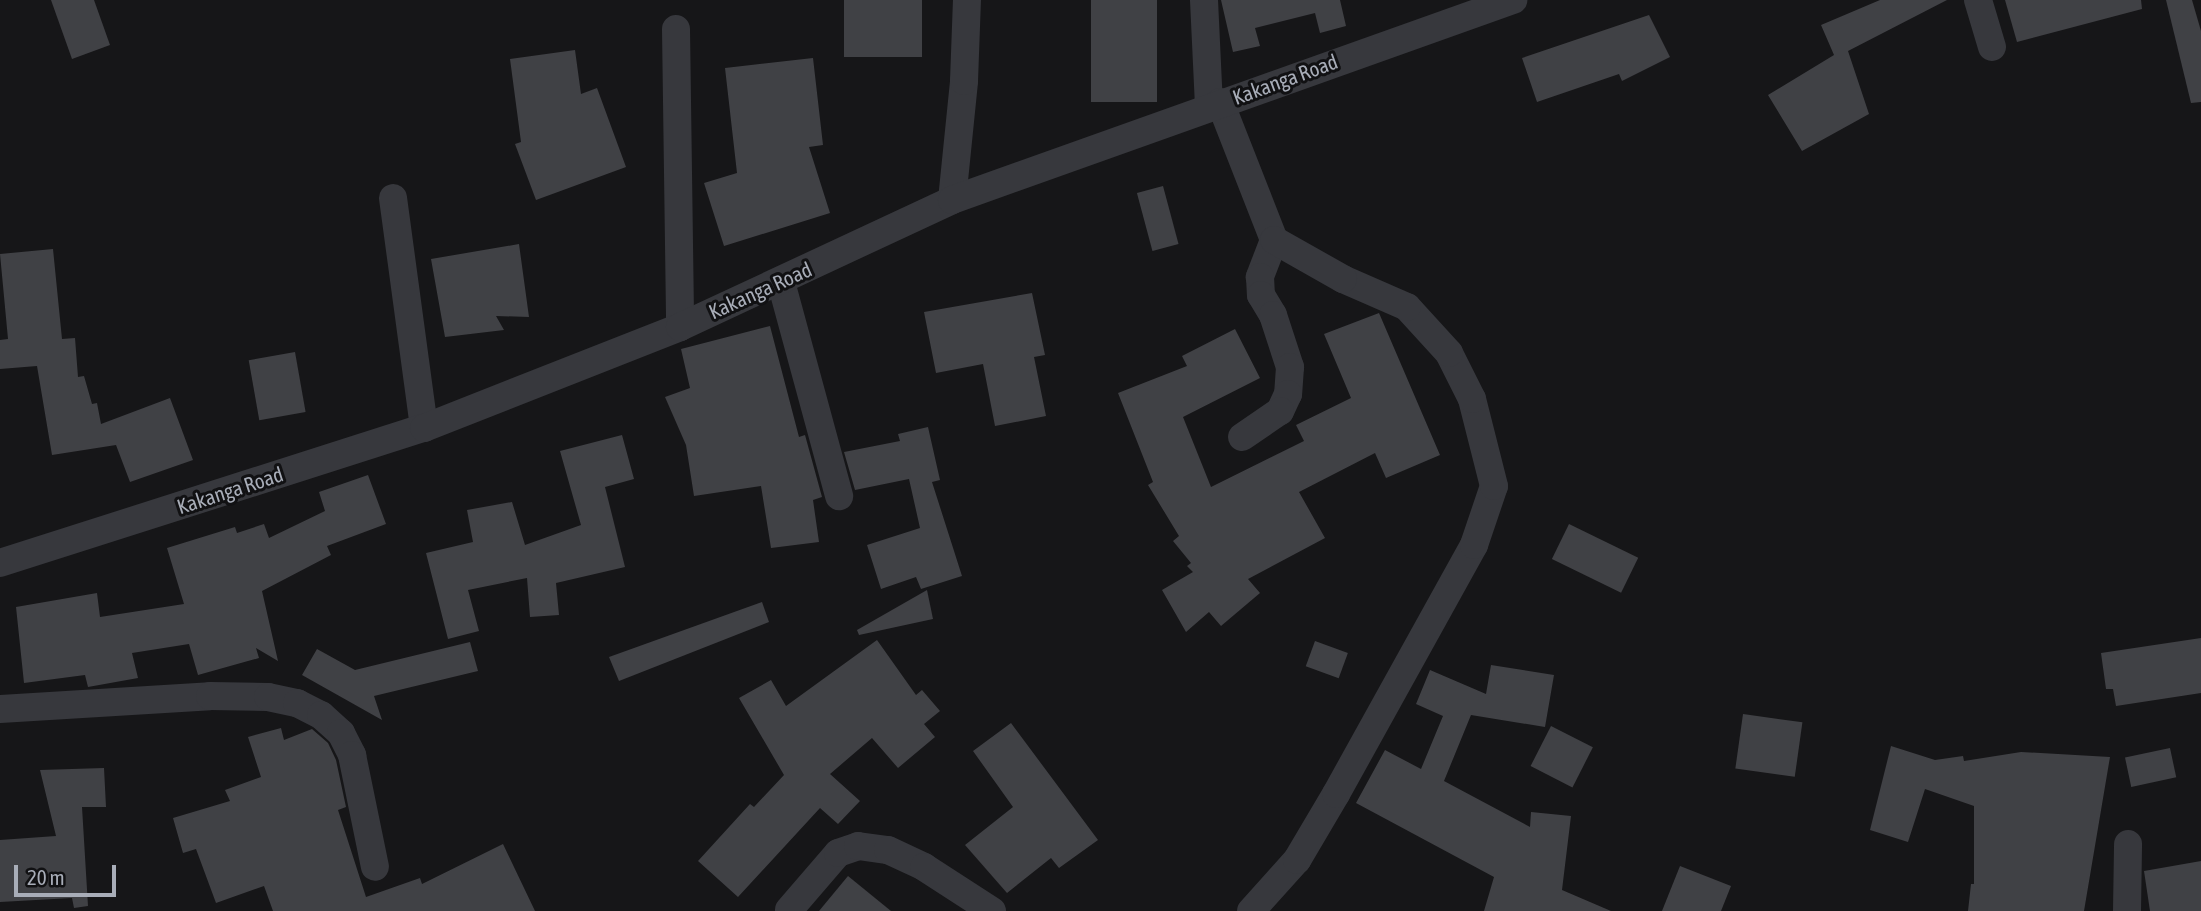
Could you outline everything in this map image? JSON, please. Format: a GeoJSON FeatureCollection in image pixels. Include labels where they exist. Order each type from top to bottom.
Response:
{"type":"FeatureCollection","features":[{"type":"Feature","properties":{"kind":"street"},"geometry":{"type":"LineString","coordinates":[[952,200],[964,82],[967,0]]}},
{"type":"Feature","properties":{"kind":"street"},"geometry":{"type":"LineString","coordinates":[[1204,0],[1214,105],[1274,240],[1343,279],[1407,307],[1449,353],[1472,399],[1494,486],[1474,545],[1343,783],[1297,860],[1251,911]]}},
{"type":"Feature","properties":{"kind":"street","name":"Kakanga Road"},"geometry":{"type":"LineString","coordinates":[[0,563],[424,428],[680,327],[952,200],[1214,105],[1445,10],[1513,0]]}},
{"type":"Feature","properties":{"kind":"street"},"geometry":{"type":"LineString","coordinates":[[1978,0],[1992,47]]}},
{"type":"Feature","properties":{"kind":"street"},"geometry":{"type":"LineString","coordinates":[[676,29],[680,327]]}},
{"type":"Feature","properties":{"kind":"street"},"geometry":{"type":"LineString","coordinates":[[393,198],[424,428]]}},
{"type":"Feature","properties":{"kind":"street"},"geometry":{"type":"LineString","coordinates":[[1242,437],[1280,411],[1288,394],[1290,368],[1273,315],[1261,295],[1260,277],[1274,240]]}},
{"type":"Feature","properties":{"kind":"street"},"geometry":{"type":"LineString","coordinates":[[781,282],[839,496]]}},
{"type":"Feature","properties":{"kind":"street"},"geometry":{"type":"LineString","coordinates":[[0,709],[210,696],[268,697],[297,703],[321,715],[346,744],[375,867]]}},
{"type":"Feature","properties":{"kind":"street"},"geometry":{"type":"LineString","coordinates":[[2127,911],[2128,844]]}},
{"type":"Feature","properties":{"kind":"street"},"geometry":{"type":"LineString","coordinates":[[789,910],[838,853],[858,846],[888,850],[924,867],[992,911]]}},
{"type":"Feature","properties":{"kind":"building"},"geometry":{"type":"Polygon","coordinates":[[[51,0],[94,0],[110,45],[72,59],[51,0]]]}},
{"type":"Feature","properties":{"kind":"building"},"geometry":{"type":"Polygon","coordinates":[[[844,0],[922,0],[922,57],[844,57],[844,0]]]}},
{"type":"Feature","properties":{"kind":"building"},"geometry":{"type":"Polygon","coordinates":[[[1091,0],[1157,0],[1157,102],[1091,102],[1091,0]]]}},
{"type":"Feature","properties":{"kind":"building"},"geometry":{"type":"Polygon","coordinates":[[[1221,0],[1340,0],[1346,26],[1320,33],[1315,13],[1255,28],[1260,46],[1233,52],[1221,0]]]}},
{"type":"Feature","properties":{"kind":"building"},"geometry":{"type":"Polygon","coordinates":[[[1880,0],[1947,0],[1848,51],[1869,114],[1802,151],[1768,95],[1834,55],[1821,25],[1880,0]]]}},
{"type":"Feature","properties":{"kind":"building"},"geometry":{"type":"Polygon","coordinates":[[[2005,0],[2141,0],[2142,9],[2017,42],[2005,0]]]}},
{"type":"Feature","properties":{"kind":"building"},"geometry":{"type":"Polygon","coordinates":[[[2166,0],[2192,0],[2201,31],[2201,102],[2191,103],[2166,0]]]}},
{"type":"Feature","properties":{"kind":"building"},"geometry":{"type":"Polygon","coordinates":[[[1649,15],[1670,57],[1622,81],[1619,74],[1537,102],[1522,58],[1649,15]]]}},
{"type":"Feature","properties":{"kind":"building"},"geometry":{"type":"Polygon","coordinates":[[[575,50],[581,94],[597,88],[626,167],[536,200],[515,144],[521,142],[510,59],[575,50]]]}},
{"type":"Feature","properties":{"kind":"building"},"geometry":{"type":"Polygon","coordinates":[[[813,58],[823,145],[809,147],[830,213],[724,246],[704,183],[737,173],[725,68],[813,58]]]}},
{"type":"Feature","properties":{"kind":"building"},"geometry":{"type":"Polygon","coordinates":[[[1163,186],[1179,244],[1152,251],[1137,193],[1163,186]]]}},
{"type":"Feature","properties":{"kind":"building"},"geometry":{"type":"Polygon","coordinates":[[[519,244],[529,317],[496,316],[504,330],[445,337],[431,259],[519,244]]]}},
{"type":"Feature","properties":{"kind":"building"},"geometry":{"type":"Polygon","coordinates":[[[53,249],[62,339],[75,338],[78,377],[84,376],[92,404],[97,403],[101,424],[170,398],[193,460],[130,482],[116,445],[52,455],[37,366],[0,369],[0,340],[8,339],[0,254],[53,249]]]}},
{"type":"Feature","properties":{"kind":"building"},"geometry":{"type":"Polygon","coordinates":[[[1032,293],[1045,355],[1034,357],[1046,416],[995,426],[983,364],[936,373],[924,312],[1032,293]]]}},
{"type":"Feature","properties":{"kind":"building"},"geometry":{"type":"Polygon","coordinates":[[[1379,313],[1440,455],[1386,478],[1375,453],[1299,492],[1325,538],[1248,579],[1260,593],[1221,626],[1209,612],[1186,632],[1162,590],[1193,572],[1187,566],[1191,563],[1173,541],[1179,536],[1148,485],[1153,482],[1118,393],[1187,366],[1182,356],[1235,329],[1260,378],[1183,417],[1211,487],[1304,441],[1296,425],[1351,398],[1324,334],[1379,313]]]}},
{"type":"Feature","properties":{"kind":"building"},"geometry":{"type":"Polygon","coordinates":[[[770,326],[799,437],[805,435],[822,497],[813,500],[819,542],[771,548],[761,486],[694,496],[686,445],[665,397],[690,388],[681,349],[770,326]]]}},
{"type":"Feature","properties":{"kind":"building"},"geometry":{"type":"Polygon","coordinates":[[[295,352],[306,412],[259,420],[249,360],[295,352]]]}},
{"type":"Feature","properties":{"kind":"building"},"geometry":{"type":"Polygon","coordinates":[[[928,427],[940,480],[932,482],[962,576],[921,589],[916,577],[881,589],[867,545],[920,528],[909,479],[855,490],[844,452],[900,441],[898,434],[928,427]]]}},
{"type":"Feature","properties":{"kind":"building"},"geometry":{"type":"Polygon","coordinates":[[[622,435],[634,479],[605,487],[625,567],[556,583],[559,615],[530,617],[527,578],[468,590],[479,631],[448,639],[426,553],[473,542],[467,510],[512,502],[525,545],[581,525],[560,451],[622,435]]]}},
{"type":"Feature","properties":{"kind":"building"},"geometry":{"type":"Polygon","coordinates":[[[368,475],[386,524],[327,546],[331,555],[262,591],[278,661],[256,648],[259,658],[198,675],[189,644],[132,653],[138,678],[88,687],[85,675],[24,683],[16,607],[97,593],[100,617],[184,604],[167,548],[235,527],[237,533],[264,524],[269,538],[325,511],[319,492],[368,475]]]}},
{"type":"Feature","properties":{"kind":"building"},"geometry":{"type":"Polygon","coordinates":[[[1569,524],[1638,558],[1621,593],[1552,559],[1569,524]]]}},
{"type":"Feature","properties":{"kind":"building"},"geometry":{"type":"Polygon","coordinates":[[[927,590],[933,619],[859,635],[857,630],[927,590]]]}},
{"type":"Feature","properties":{"kind":"building"},"geometry":{"type":"Polygon","coordinates":[[[762,602],[769,622],[619,681],[609,657],[762,602]]]}},
{"type":"Feature","properties":{"kind":"building"},"geometry":{"type":"Polygon","coordinates":[[[2201,638],[2201,693],[2116,706],[2113,689],[2106,689],[2101,653],[2201,638]]]}},
{"type":"Feature","properties":{"kind":"building"},"geometry":{"type":"Polygon","coordinates":[[[877,640],[916,695],[922,690],[940,711],[924,724],[935,737],[898,768],[872,738],[830,774],[860,801],[838,824],[820,808],[738,897],[698,861],[750,804],[754,807],[784,775],[739,698],[771,680],[786,706],[877,640]]]}},
{"type":"Feature","properties":{"kind":"building"},"geometry":{"type":"Polygon","coordinates":[[[1315,641],[1348,653],[1339,678],[1306,666],[1315,641]]]}},
{"type":"Feature","properties":{"kind":"building"},"geometry":{"type":"Polygon","coordinates":[[[470,642],[478,671],[374,696],[382,720],[302,675],[317,649],[355,670],[470,642]]]}},
{"type":"Feature","properties":{"kind":"building"},"geometry":{"type":"Polygon","coordinates":[[[1491,665],[1554,675],[1545,727],[1471,715],[1444,781],[1530,827],[1531,812],[1571,816],[1562,890],[1611,911],[1484,911],[1494,877],[1356,803],[1385,750],[1421,769],[1443,716],[1416,704],[1430,670],[1486,694],[1491,665]]]}},
{"type":"Feature","properties":{"kind":"building"},"geometry":{"type":"Polygon","coordinates":[[[1743,714],[1802,722],[1795,777],[1735,768],[1743,714]]]}},
{"type":"Feature","properties":{"kind":"building"},"geometry":{"type":"Polygon","coordinates":[[[1011,723],[1098,840],[1059,868],[1051,858],[1007,893],[965,845],[1013,807],[973,751],[1011,723]]]}},
{"type":"Feature","properties":{"kind":"building"},"geometry":{"type":"Polygon","coordinates":[[[1551,726],[1593,747],[1572,787],[1531,766],[1551,726]]]}},
{"type":"Feature","properties":{"kind":"building"},"geometry":{"type":"Polygon","coordinates":[[[281,728],[284,740],[312,729],[328,743],[336,760],[346,807],[338,810],[366,897],[420,878],[422,884],[503,844],[535,911],[273,911],[264,886],[216,903],[196,849],[183,853],[173,818],[230,801],[225,790],[261,777],[248,737],[281,728]]]}},
{"type":"Feature","properties":{"kind":"building"},"geometry":{"type":"Polygon","coordinates":[[[1891,746],[1935,760],[1963,756],[1964,761],[2021,752],[2110,757],[2084,911],[1968,911],[1971,884],[1974,884],[1974,806],[1925,789],[1908,842],[1870,830],[1891,746]]]}},
{"type":"Feature","properties":{"kind":"building"},"geometry":{"type":"Polygon","coordinates":[[[2170,748],[2176,777],[2131,787],[2125,758],[2170,748]]]}},
{"type":"Feature","properties":{"kind":"building"},"geometry":{"type":"Polygon","coordinates":[[[104,768],[106,807],[82,807],[88,906],[74,908],[72,898],[0,902],[0,840],[56,836],[40,770],[104,768]]]}},
{"type":"Feature","properties":{"kind":"building"},"geometry":{"type":"Polygon","coordinates":[[[2201,861],[2201,911],[2150,911],[2144,871],[2201,861]]]}},
{"type":"Feature","properties":{"kind":"building"},"geometry":{"type":"Polygon","coordinates":[[[1680,866],[1731,886],[1721,911],[1662,911],[1680,866]]]}},
{"type":"Feature","properties":{"kind":"building"},"geometry":{"type":"Polygon","coordinates":[[[848,876],[891,911],[819,911],[848,876]]]}}]}
